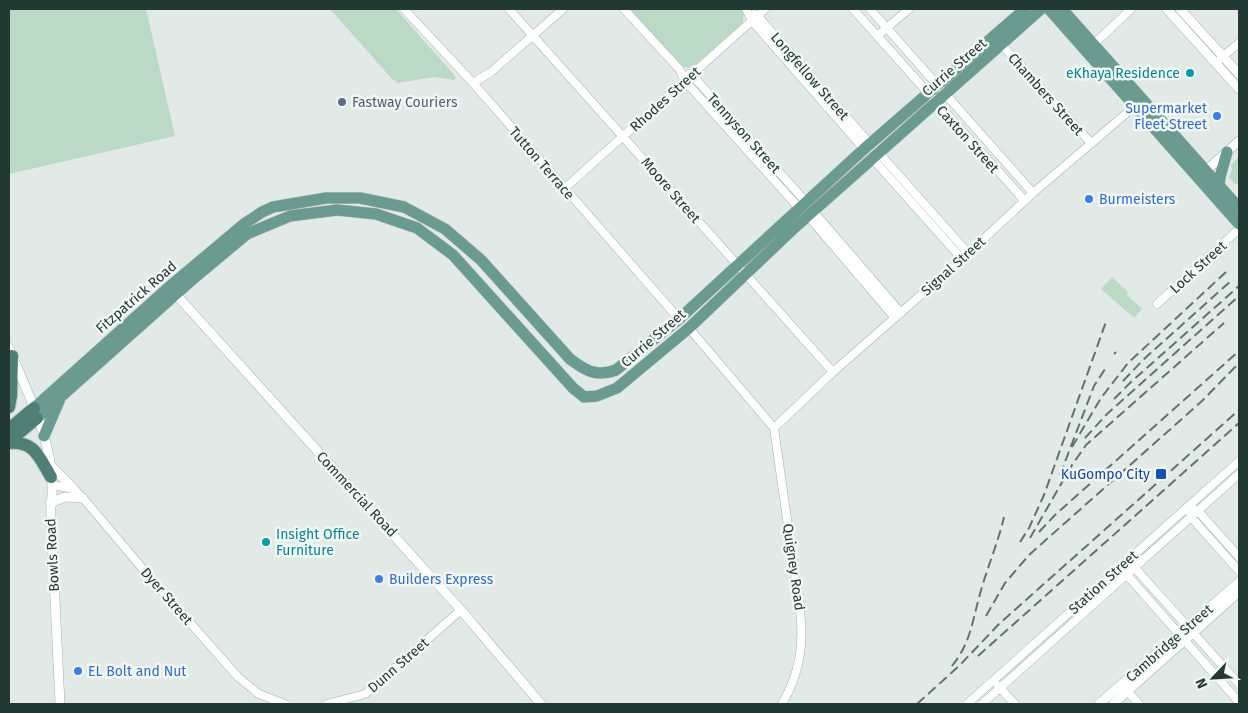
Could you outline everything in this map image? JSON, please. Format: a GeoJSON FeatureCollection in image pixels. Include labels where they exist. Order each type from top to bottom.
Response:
{"type":"FeatureCollection","features":[{"type":"Feature","properties":{"kind":"highway"},"geometry":{"type":"LineString","coordinates":[[9,406],[11,396],[10,352]]}},
{"type":"Feature","properties":{"kind":"highway"},"geometry":{"type":"LineString","coordinates":[[9,429],[35,413]]}},
{"type":"Feature","properties":{"kind":"highway"},"geometry":{"type":"LineString","coordinates":[[9,442],[35,413]]}},
{"type":"Feature","properties":{"kind":"highway"},"geometry":{"type":"LineString","coordinates":[[9,442],[18,442],[35,450],[51,476]]}},
{"type":"Feature","properties":{"kind":"main road","name":"Currie Street"},"geometry":{"type":"LineString","coordinates":[[262,212],[273,207],[326,198],[360,198],[404,207],[445,229],[481,260],[570,359],[586,371],[605,374],[616,370],[740,270],[806,209],[867,146],[1025,9]]}},
{"type":"Feature","properties":{"kind":"main road","name":"Currie Street"},"geometry":{"type":"LineString","coordinates":[[806,209],[875,155],[1041,9]]}},
{"type":"Feature","properties":{"kind":"main road"},"geometry":{"type":"LineString","coordinates":[[1049,9],[1135,106],[1169,136]]}},
{"type":"Feature","properties":{"kind":"main road"},"geometry":{"type":"LineString","coordinates":[[1062,9],[1094,44],[1169,136],[1202,173],[1237,206]]}},
{"type":"Feature","properties":{"kind":"main road"},"geometry":{"type":"LineString","coordinates":[[1227,152],[1216,187],[1223,206],[1239,224]]}},
{"type":"Feature","properties":{"kind":"main road","name":"Currie Street"},"geometry":{"type":"LineString","coordinates":[[247,234],[290,216],[337,210],[376,214],[417,228],[453,255],[573,388],[584,397],[597,396],[618,388],[688,328],[740,270]]}},
{"type":"Feature","properties":{"kind":"main road","name":"Fitzpatrick Road"},"geometry":{"type":"LineString","coordinates":[[35,413],[61,398],[244,224],[262,212]]}},
{"type":"Feature","properties":{"kind":"main road","name":"Fitzpatrick Road"},"geometry":{"type":"LineString","coordinates":[[35,413],[173,291],[247,234]]}},
{"type":"Feature","properties":{"kind":"main road"},"geometry":{"type":"LineString","coordinates":[[44,436],[61,398]]}},
{"type":"Feature","properties":{"kind":"street","name":"Tutton Terrace"},"geometry":{"type":"LineString","coordinates":[[404,9],[473,83],[679,319]]}},
{"type":"Feature","properties":{"kind":"street","name":"Moore Street"},"geometry":{"type":"LineString","coordinates":[[508,9],[624,136],[740,270],[833,372]]}},
{"type":"Feature","properties":{"kind":"street"},"geometry":{"type":"LineString","coordinates":[[473,83],[491,72],[563,9]]}},
{"type":"Feature","properties":{"kind":"street","name":"Tennyson Street"},"geometry":{"type":"LineString","coordinates":[[624,9],[680,70],[685,81],[806,209]]}},
{"type":"Feature","properties":{"kind":"street","name":"Rhodes Street"},"geometry":{"type":"LineString","coordinates":[[564,189],[765,9]]}},
{"type":"Feature","properties":{"kind":"street","name":"Caxton Street"},"geometry":{"type":"LineString","coordinates":[[853,9],[1024,200]]}},
{"type":"Feature","properties":{"kind":"street","name":"Caxton Street"},"geometry":{"type":"LineString","coordinates":[[870,9],[1033,193]]}},
{"type":"Feature","properties":{"kind":"street"},"geometry":{"type":"LineString","coordinates":[[877,36],[909,9]]}},
{"type":"Feature","properties":{"kind":"street"},"geometry":{"type":"LineString","coordinates":[[1094,44],[1132,9]]}},
{"type":"Feature","properties":{"kind":"street"},"geometry":{"type":"LineString","coordinates":[[1167,9],[1239,89]]}},
{"type":"Feature","properties":{"kind":"street"},"geometry":{"type":"LineString","coordinates":[[1180,9],[1239,74]]}},
{"type":"Feature","properties":{"kind":"street","name":"Longfellow Street"},"geometry":{"type":"LineString","coordinates":[[746,10],[867,146]]}},
{"type":"Feature","properties":{"kind":"street"},"geometry":{"type":"LineString","coordinates":[[1216,63],[1239,43]]}},
{"type":"Feature","properties":{"kind":"street","name":"Chambers Street"},"geometry":{"type":"LineString","coordinates":[[1002,45],[1091,143]]}},
{"type":"Feature","properties":{"kind":"street","name":"Tennyson Street"},"geometry":{"type":"LineString","coordinates":[[680,70],[692,75],[898,315]]}},
{"type":"Feature","properties":{"kind":"street","name":"Signal Street"},"geometry":{"type":"LineString","coordinates":[[774,428],[833,372],[962,259],[1024,200],[1135,106]]}},
{"type":"Feature","properties":{"kind":"street"},"geometry":{"type":"LineString","coordinates":[[1202,173],[1239,141]]}},
{"type":"Feature","properties":{"kind":"street"},"geometry":{"type":"LineString","coordinates":[[875,155],[968,253]]}},
{"type":"Feature","properties":{"kind":"street"},"geometry":{"type":"LineString","coordinates":[[875,155],[962,259]]}},
{"type":"Feature","properties":{"kind":"street","name":"Lock Street"},"geometry":{"type":"LineString","coordinates":[[1157,304],[1239,230]]}},
{"type":"Feature","properties":{"kind":"street","name":"Commercial Road"},"geometry":{"type":"LineString","coordinates":[[173,291],[462,610],[541,704]]}},
{"type":"Feature","properties":{"kind":"street"},"geometry":{"type":"LineString","coordinates":[[688,328],[774,428]]}},
{"type":"Feature","properties":{"kind":"street","name":"Bowls Road"},"geometry":{"type":"LineString","coordinates":[[10,352],[44,436],[51,476],[50,503],[60,704]]}},
{"type":"Feature","properties":{"kind":"street","name":"Quigney Road"},"geometry":{"type":"LineString","coordinates":[[774,428],[800,610],[802,637],[799,662],[792,687],[782,704]]}},
{"type":"Feature","properties":{"kind":"street","name":"Station Street"},"geometry":{"type":"LineString","coordinates":[[966,704],[1239,461]]}},
{"type":"Feature","properties":{"kind":"street","name":"Station Street"},"geometry":{"type":"LineString","coordinates":[[982,704],[1239,474]]}},
{"type":"Feature","properties":{"kind":"street"},"geometry":{"type":"LineString","coordinates":[[51,476],[74,489]]}},
{"type":"Feature","properties":{"kind":"street"},"geometry":{"type":"LineString","coordinates":[[51,476],[74,489]]}},
{"type":"Feature","properties":{"kind":"street","name":"Dyer Street"},"geometry":{"type":"LineString","coordinates":[[74,489],[238,677],[259,694],[285,704]]}},
{"type":"Feature","properties":{"kind":"street"},"geometry":{"type":"LineString","coordinates":[[50,503],[65,497],[83,498]]}},
{"type":"Feature","properties":{"kind":"street"},"geometry":{"type":"LineString","coordinates":[[1188,506],[1198,511],[1239,557]]}},
{"type":"Feature","properties":{"kind":"street"},"geometry":{"type":"LineString","coordinates":[[1188,506],[1191,517],[1239,571]]}},
{"type":"Feature","properties":{"kind":"street"},"geometry":{"type":"LineString","coordinates":[[1152,537],[1160,545]]}},
{"type":"Feature","properties":{"kind":"street"},"geometry":{"type":"LineString","coordinates":[[1123,563],[1134,567],[1239,684]]}},
{"type":"Feature","properties":{"kind":"street"},"geometry":{"type":"LineString","coordinates":[[1123,563],[1127,574],[1239,702]]}},
{"type":"Feature","properties":{"kind":"street","name":"Cambridge Street"},"geometry":{"type":"LineString","coordinates":[[1117,703],[1239,582]]}},
{"type":"Feature","properties":{"kind":"street","name":"Cambridge Street"},"geometry":{"type":"LineString","coordinates":[[1190,630],[1239,592]]}},
{"type":"Feature","properties":{"kind":"street","name":"Dunn Street"},"geometry":{"type":"LineString","coordinates":[[327,704],[366,694],[462,610]]}},
{"type":"Feature","properties":{"kind":"street","name":"Cambridge Street"},"geometry":{"type":"LineString","coordinates":[[1100,704],[1182,638]]}},
{"type":"Feature","properties":{"kind":"street"},"geometry":{"type":"LineString","coordinates":[[994,681],[1015,704]]}},
{"type":"Feature","properties":{"kind":"street"},"geometry":{"type":"LineString","coordinates":[[1128,692],[1139,704]]}},
{"type":"Feature","properties":{"kind":"green space"},"geometry":{"type":"Polygon","coordinates":[[[9,9],[146,9],[175,136],[9,174],[9,9]]]}},
{"type":"Feature","properties":{"kind":"green space"},"geometry":{"type":"Polygon","coordinates":[[[330,9],[396,9],[456,77],[454,80],[434,77],[398,83],[392,79],[330,9]]]}},
{"type":"Feature","properties":{"kind":"green space"},"geometry":{"type":"Polygon","coordinates":[[[629,9],[744,10],[743,23],[692,68],[681,66],[629,9]]]}},
{"type":"Feature","properties":{"kind":"green space"},"geometry":{"type":"Polygon","coordinates":[[[1239,157],[1239,184],[1235,184],[1229,177],[1232,170],[1231,165],[1239,157]]]}},
{"type":"Feature","properties":{"kind":"green space"},"geometry":{"type":"Polygon","coordinates":[[[1112,277],[1142,309],[1134,318],[1101,289],[1112,277]]]}},
{"type":"Feature","properties":{"kind":"railway"},"geometry":{"type":"LineString","coordinates":[[1072,447],[1101,398],[1128,363],[1226,272]]}},
{"type":"Feature","properties":{"kind":"railway"},"geometry":{"type":"LineString","coordinates":[[1123,381],[1144,359],[1233,279]]}},
{"type":"Feature","properties":{"kind":"railway"},"geometry":{"type":"LineString","coordinates":[[1114,399],[1239,286]]}},
{"type":"Feature","properties":{"kind":"railway"},"geometry":{"type":"LineString","coordinates":[[1085,438],[1107,414],[1239,296]]}},
{"type":"Feature","properties":{"kind":"railway"},"geometry":{"type":"LineString","coordinates":[[1020,542],[1029,528],[1044,495],[1107,319]]}},
{"type":"Feature","properties":{"kind":"railway"},"geometry":{"type":"LineString","coordinates":[[1030,538],[1072,465],[1086,445],[1224,323]]}},
{"type":"Feature","properties":{"kind":"railway"},"geometry":{"type":"LineString","coordinates":[[1039,532],[1055,515],[1239,351]]}},
{"type":"Feature","properties":{"kind":"railway"},"geometry":{"type":"LineString","coordinates":[[986,616],[1005,583],[1029,555],[1202,401],[1239,363]]}},
{"type":"Feature","properties":{"kind":"railway"},"geometry":{"type":"LineString","coordinates":[[1060,475],[1094,386],[1105,369]]}},
{"type":"Feature","properties":{"kind":"railway"},"geometry":{"type":"LineString","coordinates":[[917,704],[959,666],[999,624],[1239,410]]}},
{"type":"Feature","properties":{"kind":"railway"},"geometry":{"type":"LineString","coordinates":[[978,656],[1239,423]]}},
{"type":"Feature","properties":{"kind":"railway"},"geometry":{"type":"LineString","coordinates":[[952,666],[963,649],[970,632],[1004,517]]}},
{"type":"Feature","properties":{"kind":"place","name":"eKhaya Residence"},"geometry":{"type":"Point","coordinates":[1190,73]}},
{"type":"Feature","properties":{"kind":"place","name":"Fastway Couriers"},"geometry":{"type":"Point","coordinates":[342,102]}},
{"type":"Feature","properties":{"kind":"place","name":"Supermarket Fleet Street"},"geometry":{"type":"Point","coordinates":[1217,116]}},
{"type":"Feature","properties":{"kind":"place","name":"Burmeisters"},"geometry":{"type":"Point","coordinates":[1089,199]}},
{"type":"Feature","properties":{"kind":"place","name":"KuGompo City"},"geometry":{"type":"Point","coordinates":[1161,474]}},
{"type":"Feature","properties":{"kind":"place","name":"Insight Office Furniture"},"geometry":{"type":"Point","coordinates":[266,542]}},
{"type":"Feature","properties":{"kind":"place","name":"Builders Express"},"geometry":{"type":"Point","coordinates":[379,579]}},
{"type":"Feature","properties":{"kind":"place","name":"EL Bolt and Nut"},"geometry":{"type":"Point","coordinates":[78,671]}}]}
